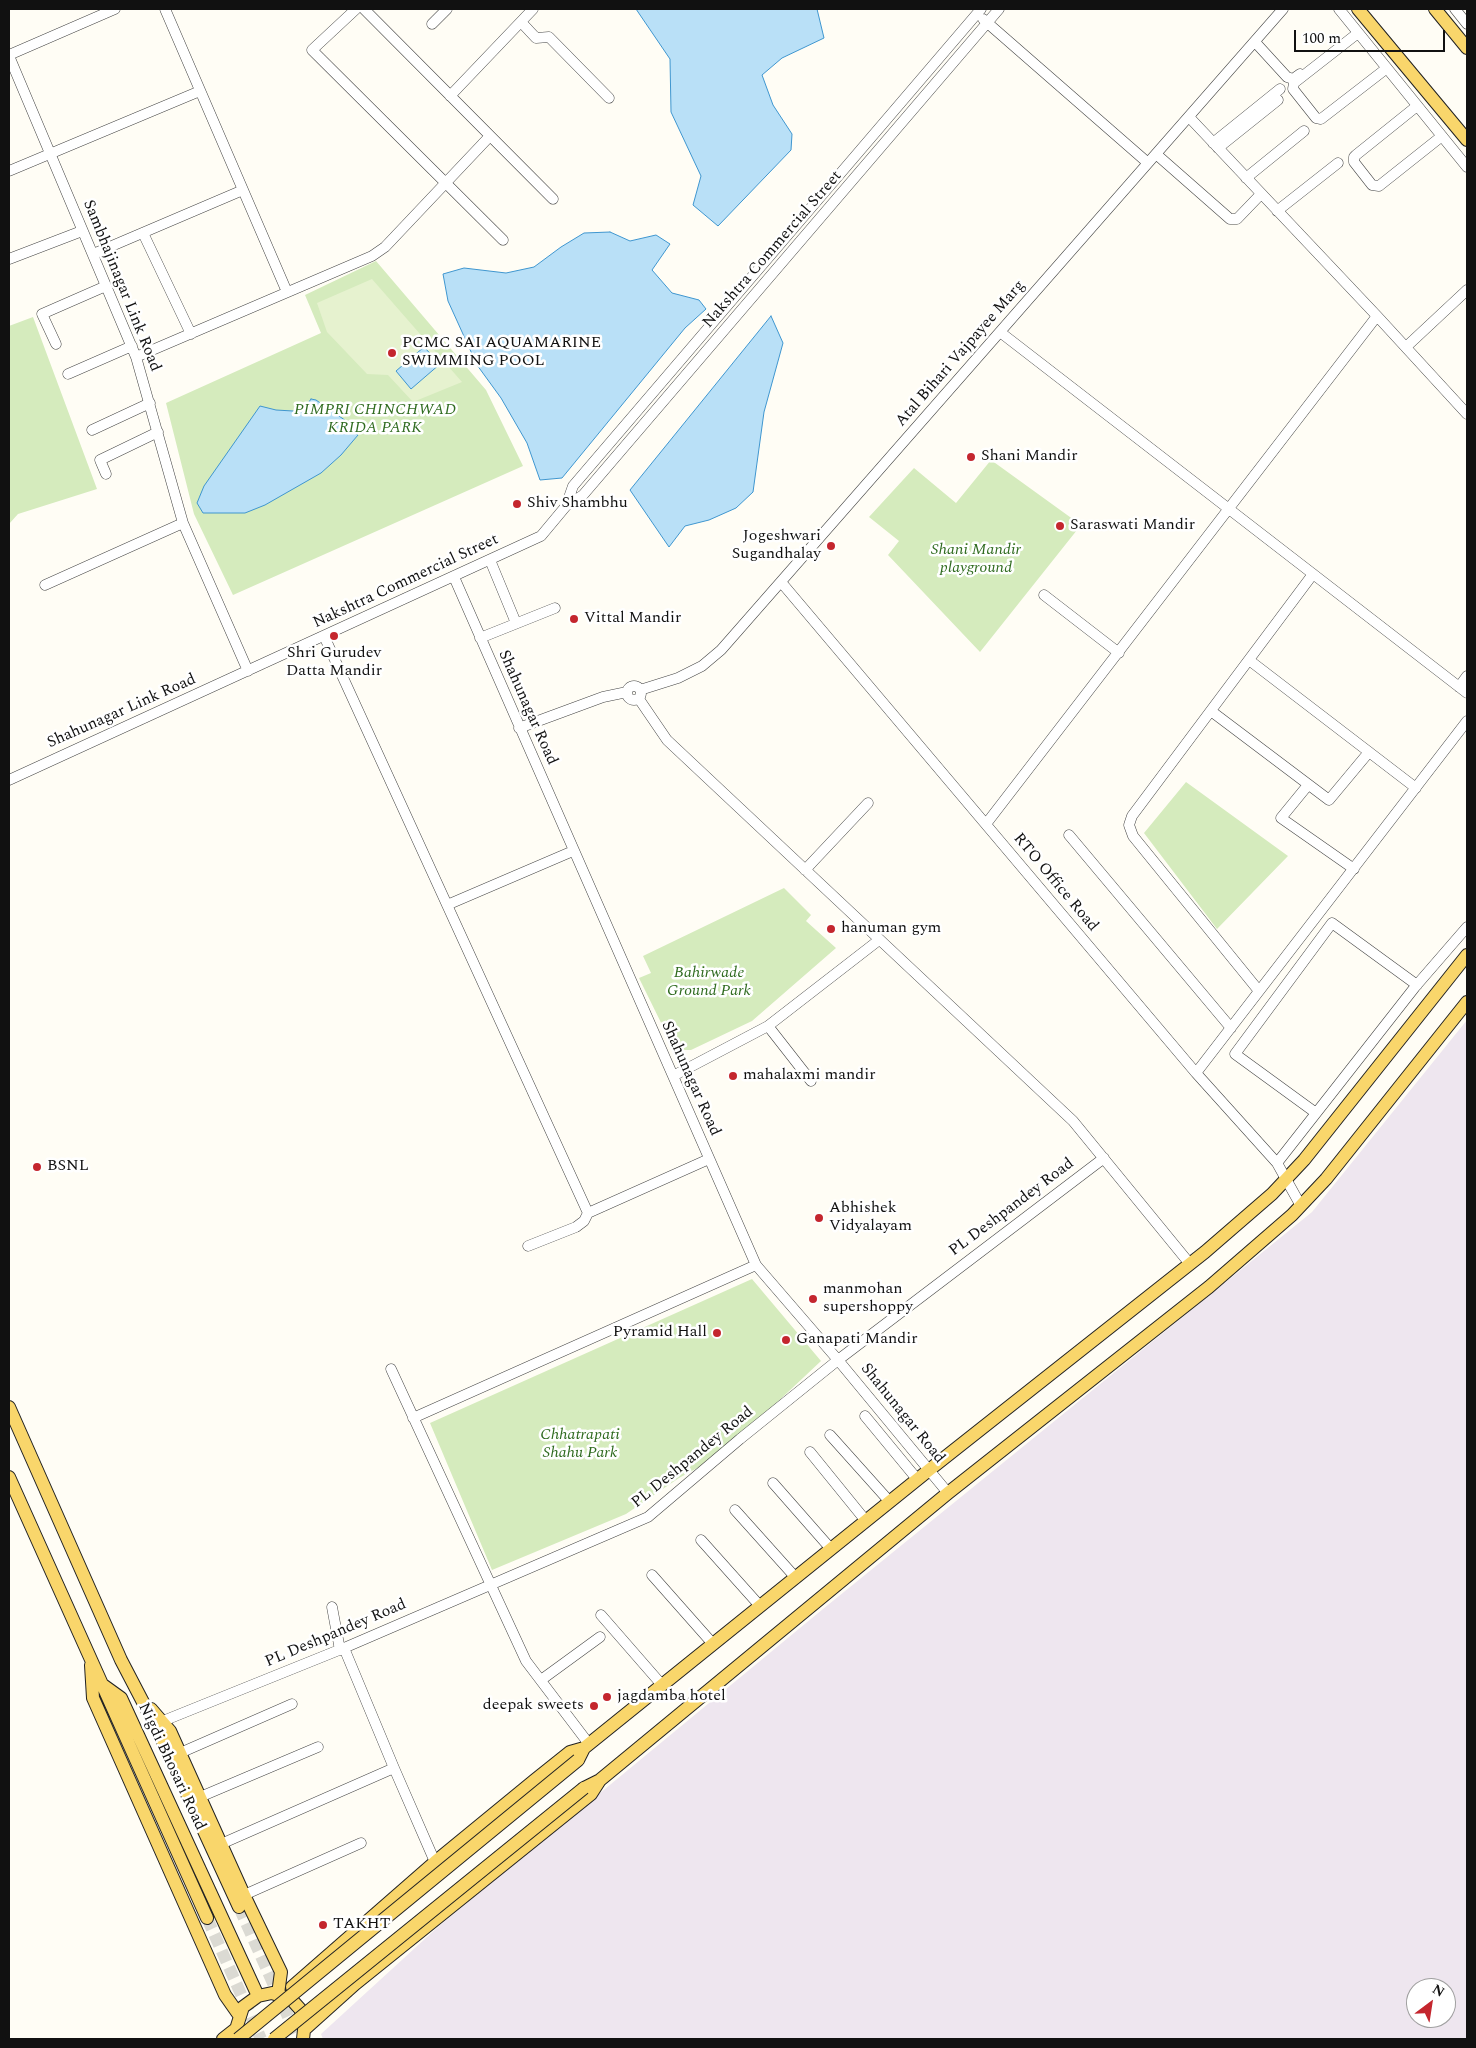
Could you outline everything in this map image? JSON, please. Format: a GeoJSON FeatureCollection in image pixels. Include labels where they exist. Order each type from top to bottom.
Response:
{"type":"FeatureCollection","features":[{"type":"Feature","properties":{"kind":"main road"},"geometry":{"type":"LineString","coordinates":[[1358,9],[1467,140]]}},
{"type":"Feature","properties":{"kind":"main road"},"geometry":{"type":"LineString","coordinates":[[1435,9],[1467,48]]}},
{"type":"Feature","properties":{"kind":"main road"},"geometry":{"type":"LineString","coordinates":[[223,2039],[238,2030],[578,1760],[587,1746],[662,1685],[866,1520],[1190,1264],[1287,1179],[1467,955]]}},
{"type":"Feature","properties":{"kind":"main road"},"geometry":{"type":"LineString","coordinates":[[274,2039],[584,1788],[600,1780],[948,1493],[1209,1287],[1301,1206],[1326,1179],[1467,1002]]}},
{"type":"Feature","properties":{"kind":"main road","name":"Nigdi Bhosari Road"},"geometry":{"type":"LineString","coordinates":[[9,1407],[76,1562],[121,1660],[142,1700]]}},
{"type":"Feature","properties":{"kind":"main road","name":"Nigdi Bhosari Road"},"geometry":{"type":"LineString","coordinates":[[9,1477],[103,1685],[121,1698],[258,1996]]}},
{"type":"Feature","properties":{"kind":"main road"},"geometry":{"type":"LineString","coordinates":[[90,1657],[93,1698],[225,1995],[238,2030]]}},
{"type":"Feature","properties":{"kind":"main road"},"geometry":{"type":"LineString","coordinates":[[103,1685],[207,1918]]}},
{"type":"Feature","properties":{"kind":"main road"},"geometry":{"type":"LineString","coordinates":[[142,1700],[163,1721],[170,1731],[221,1844],[242,1901]]}},
{"type":"Feature","properties":{"kind":"main road"},"geometry":{"type":"LineString","coordinates":[[142,1700],[242,1901],[280,1972],[281,1994]]}},
{"type":"Feature","properties":{"kind":"main road"},"geometry":{"type":"LineString","coordinates":[[281,1994],[435,1862],[570,1752],[587,1746]]}},
{"type":"Feature","properties":{"kind":"main road"},"geometry":{"type":"LineString","coordinates":[[306,2035],[355,1984],[591,1794],[600,1780]]}},
{"type":"Feature","properties":{"kind":"main road"},"geometry":{"type":"LineString","coordinates":[[238,2030],[248,2002],[265,1994],[281,1994],[291,1999],[300,2009],[306,2035]]}},
{"type":"Feature","properties":{"kind":"street"},"geometry":{"type":"LineString","coordinates":[[9,56],[115,9]]}},
{"type":"Feature","properties":{"kind":"street"},"geometry":{"type":"LineString","coordinates":[[165,9],[287,292]]}},
{"type":"Feature","properties":{"kind":"street"},"geometry":{"type":"LineString","coordinates":[[356,9],[312,50],[503,240]]}},
{"type":"Feature","properties":{"kind":"street"},"geometry":{"type":"LineString","coordinates":[[364,9],[553,199]]}},
{"type":"Feature","properties":{"kind":"street"},"geometry":{"type":"LineString","coordinates":[[432,24],[447,9]]}},
{"type":"Feature","properties":{"kind":"street"},"geometry":{"type":"LineString","coordinates":[[450,96],[533,9]]}},
{"type":"Feature","properties":{"kind":"street","name":"Nakshtra Commercial Street"},"geometry":{"type":"LineString","coordinates":[[248,672],[541,536],[566,506],[583,495],[999,9]]}},
{"type":"Feature","properties":{"kind":"street","name":"Atal Bihari Vajpayee Marg"},"geometry":{"type":"LineString","coordinates":[[640,694],[702,666],[721,650],[1283,9]]}},
{"type":"Feature","properties":{"kind":"street"},"geometry":{"type":"LineString","coordinates":[[1339,9],[1467,167]]}},
{"type":"Feature","properties":{"kind":"street"},"geometry":{"type":"LineString","coordinates":[[1455,9],[1467,24]]}},
{"type":"Feature","properties":{"kind":"street"},"geometry":{"type":"LineString","coordinates":[[979,11],[987,23],[1148,163]]}},
{"type":"Feature","properties":{"kind":"street","name":"Nakshtra Commercial Street"},"geometry":{"type":"LineString","coordinates":[[566,506],[573,486],[979,11]]}},
{"type":"Feature","properties":{"kind":"street"},"geometry":{"type":"LineString","coordinates":[[521,22],[536,38],[549,37],[609,98]]}},
{"type":"Feature","properties":{"kind":"street"},"geometry":{"type":"LineString","coordinates":[[1254,42],[1287,77],[1293,79],[1357,31]]}},
{"type":"Feature","properties":{"kind":"street"},"geometry":{"type":"LineString","coordinates":[[1357,31],[1294,83],[1293,89],[1316,118],[1321,119],[1387,68]]}},
{"type":"Feature","properties":{"kind":"street","name":"Sambhajinagar Link Road"},"geometry":{"type":"LineString","coordinates":[[9,56],[132,346],[150,403],[183,523],[248,672]]}},
{"type":"Feature","properties":{"kind":"street"},"geometry":{"type":"LineString","coordinates":[[1216,146],[1280,88]]}},
{"type":"Feature","properties":{"kind":"street"},"geometry":{"type":"LineString","coordinates":[[9,171],[200,91]]}},
{"type":"Feature","properties":{"kind":"street"},"geometry":{"type":"LineString","coordinates":[[1216,146],[1278,100]]}},
{"type":"Feature","properties":{"kind":"street"},"geometry":{"type":"LineString","coordinates":[[1417,106],[1354,157],[1354,162],[1372,185],[1379,186],[1442,136]]}},
{"type":"Feature","properties":{"kind":"street"},"geometry":{"type":"LineString","coordinates":[[1189,117],[1378,316],[1467,414]]}},
{"type":"Feature","properties":{"kind":"street"},"geometry":{"type":"LineString","coordinates":[[1246,178],[1304,131]]}},
{"type":"Feature","properties":{"kind":"street"},"geometry":{"type":"LineString","coordinates":[[136,357],[372,256],[385,247],[490,136]]}},
{"type":"Feature","properties":{"kind":"street"},"geometry":{"type":"LineString","coordinates":[[1156,154],[1230,219],[1237,219],[1262,194]]}},
{"type":"Feature","properties":{"kind":"street"},"geometry":{"type":"LineString","coordinates":[[1278,211],[1338,162]]}},
{"type":"Feature","properties":{"kind":"street"},"geometry":{"type":"LineString","coordinates":[[92,254],[243,190]]}},
{"type":"Feature","properties":{"kind":"street"},"geometry":{"type":"LineString","coordinates":[[9,259],[82,231]]}},
{"type":"Feature","properties":{"kind":"street"},"geometry":{"type":"LineString","coordinates":[[143,233],[191,334]]}},
{"type":"Feature","properties":{"kind":"street"},"geometry":{"type":"LineString","coordinates":[[56,344],[42,314],[106,286]]}},
{"type":"Feature","properties":{"kind":"street"},"geometry":{"type":"LineString","coordinates":[[1406,347],[1467,290]]}},
{"type":"Feature","properties":{"kind":"street"},"geometry":{"type":"LineString","coordinates":[[986,824],[1378,316]]}},
{"type":"Feature","properties":{"kind":"street"},"geometry":{"type":"LineString","coordinates":[[1000,332],[1463,690],[1467,676]]}},
{"type":"Feature","properties":{"kind":"street"},"geometry":{"type":"LineString","coordinates":[[68,374],[132,346]]}},
{"type":"Feature","properties":{"kind":"street"},"geometry":{"type":"LineString","coordinates":[[92,430],[150,403]]}},
{"type":"Feature","properties":{"kind":"street"},"geometry":{"type":"LineString","coordinates":[[106,474],[100,460],[158,432]]}},
{"type":"Feature","properties":{"kind":"street"},"geometry":{"type":"LineString","coordinates":[[45,585],[183,523]]}},
{"type":"Feature","properties":{"kind":"street"},"geometry":{"type":"LineString","coordinates":[[490,560],[516,623]]}},
{"type":"Feature","properties":{"kind":"street"},"geometry":{"type":"LineString","coordinates":[[1259,991],[1133,836],[1130,825],[1132,816],[1313,574]]}},
{"type":"Feature","properties":{"kind":"street","name":"Shahunagar Road"},"geometry":{"type":"LineString","coordinates":[[454,577],[756,1265],[838,1360],[948,1493]]}},
{"type":"Feature","properties":{"kind":"street","name":"RTO Office Road"},"geometry":{"type":"LineString","coordinates":[[781,582],[1196,1073],[1277,1164],[1301,1206]]}},
{"type":"Feature","properties":{"kind":"street"},"geometry":{"type":"LineString","coordinates":[[1044,595],[1118,653]]}},
{"type":"Feature","properties":{"kind":"street"},"geometry":{"type":"LineString","coordinates":[[480,638],[555,608]]}},
{"type":"Feature","properties":{"kind":"street"},"geometry":{"type":"LineString","coordinates":[[324,636],[588,1213]]}},
{"type":"Feature","properties":{"kind":"street"},"geometry":{"type":"LineString","coordinates":[[1249,660],[1416,788]]}},
{"type":"Feature","properties":{"kind":"street","name":"Shahunagar Link Road"},"geometry":{"type":"LineString","coordinates":[[9,780],[248,672]]}},
{"type":"Feature","properties":{"kind":"street"},"geometry":{"type":"LineString","coordinates":[[519,728],[603,697],[627,692],[629,699],[634,700],[640,694],[667,740],[1073,1122],[1190,1264]]}},
{"type":"Feature","properties":{"kind":"street"},"geometry":{"type":"LineString","coordinates":[[1212,711],[1329,800],[1369,752]]}},
{"type":"Feature","properties":{"kind":"street"},"geometry":{"type":"LineString","coordinates":[[1196,1073],[1467,722]]}},
{"type":"Feature","properties":{"kind":"street"},"geometry":{"type":"LineString","coordinates":[[1308,785],[1281,818],[1354,869]]}},
{"type":"Feature","properties":{"kind":"street"},"geometry":{"type":"LineString","coordinates":[[806,870],[868,803]]}},
{"type":"Feature","properties":{"kind":"street"},"geometry":{"type":"LineString","coordinates":[[1069,835],[1231,1028]]}},
{"type":"Feature","properties":{"kind":"street"},"geometry":{"type":"LineString","coordinates":[[447,905],[573,850]]}},
{"type":"Feature","properties":{"kind":"street"},"geometry":{"type":"LineString","coordinates":[[1316,1113],[1235,1054],[1332,923],[1417,985]]}},
{"type":"Feature","properties":{"kind":"street"},"geometry":{"type":"LineString","coordinates":[[1277,1164],[1417,985],[1467,928]]}},
{"type":"Feature","properties":{"kind":"street"},"geometry":{"type":"LineString","coordinates":[[673,1076],[768,1026],[879,940]]}},
{"type":"Feature","properties":{"kind":"street"},"geometry":{"type":"LineString","coordinates":[[768,1026],[810,1081]]}},
{"type":"Feature","properties":{"kind":"street","name":"PL Deshpandey Road"},"geometry":{"type":"LineString","coordinates":[[163,1721],[342,1649],[648,1517],[740,1439],[838,1360],[1104,1158]]}},
{"type":"Feature","properties":{"kind":"street"},"geometry":{"type":"LineString","coordinates":[[528,1246],[576,1227],[584,1221],[588,1213],[709,1159]]}},
{"type":"Feature","properties":{"kind":"street"},"geometry":{"type":"LineString","coordinates":[[413,1418],[756,1265]]}},
{"type":"Feature","properties":{"kind":"street"},"geometry":{"type":"LineString","coordinates":[[391,1369],[526,1661],[587,1746]]}},
{"type":"Feature","properties":{"kind":"street"},"geometry":{"type":"LineString","coordinates":[[865,1416],[918,1479]]}},
{"type":"Feature","properties":{"kind":"street"},"geometry":{"type":"LineString","coordinates":[[830,1435],[890,1502]]}},
{"type":"Feature","properties":{"kind":"street"},"geometry":{"type":"LineString","coordinates":[[810,1452],[866,1520]]}},
{"type":"Feature","properties":{"kind":"street"},"geometry":{"type":"LineString","coordinates":[[773,1483],[831,1549]]}},
{"type":"Feature","properties":{"kind":"street"},"geometry":{"type":"LineString","coordinates":[[735,1510],[796,1578]]}},
{"type":"Feature","properties":{"kind":"street"},"geometry":{"type":"LineString","coordinates":[[701,1540],[760,1606]]}},
{"type":"Feature","properties":{"kind":"street"},"geometry":{"type":"LineString","coordinates":[[652,1574],[714,1644]]}},
{"type":"Feature","properties":{"kind":"street"},"geometry":{"type":"LineString","coordinates":[[332,1607],[342,1649],[435,1862]]}},
{"type":"Feature","properties":{"kind":"street"},"geometry":{"type":"LineString","coordinates":[[601,1615],[662,1685]]}},
{"type":"Feature","properties":{"kind":"street"},"geometry":{"type":"LineString","coordinates":[[541,1680],[600,1637]]}},
{"type":"Feature","properties":{"kind":"street"},"geometry":{"type":"LineString","coordinates":[[180,1753],[292,1704]]}},
{"type":"Feature","properties":{"kind":"street"},"geometry":{"type":"LineString","coordinates":[[200,1797],[318,1747]]}},
{"type":"Feature","properties":{"kind":"street"},"geometry":{"type":"LineString","coordinates":[[221,1844],[394,1768]]}},
{"type":"Feature","properties":{"kind":"street"},"geometry":{"type":"LineString","coordinates":[[242,1901],[360,1843]]}},
{"type":"Feature","properties":{"kind":"shaded area"},"geometry":{"type":"Polygon","coordinates":[[[1467,1020],[1467,2039],[323,2039],[321,2034],[439,1926],[823,1609],[1312,1212],[1467,1020]]]}},
{"type":"Feature","properties":{"kind":"green space","name":"PIMPRI CHINCHWAD KRIDA PARK"},"geometry":{"type":"Polygon","coordinates":[[[376,261],[486,390],[523,466],[233,595],[194,514],[166,403],[321,333],[305,295],[376,261]]]}},
{"type":"Feature","properties":{"kind":"green space","name":"PCMC SAI AQUAMARINE SWIMMING POOL"},"geometry":{"type":"Polygon","coordinates":[[[372,279],[462,382],[413,402],[388,375],[367,374],[327,332],[317,303],[372,279]]]}},
{"type":"Feature","properties":{"kind":"green space"},"geometry":{"type":"Polygon","coordinates":[[[33,317],[97,489],[18,514],[9,524],[9,326],[33,317]]]}},
{"type":"Feature","properties":{"kind":"green space","name":"Shani Mandir playground"},"geometry":{"type":"Polygon","coordinates":[[[991,460],[1081,525],[980,652],[888,555],[899,541],[869,517],[914,468],[956,503],[991,460]]]}},
{"type":"Feature","properties":{"kind":"green space"},"geometry":{"type":"Polygon","coordinates":[[[1186,782],[1288,856],[1217,929],[1144,833],[1186,782]]]}},
{"type":"Feature","properties":{"kind":"green space","name":"Bahirwade Ground Park"},"geometry":{"type":"Polygon","coordinates":[[[784,888],[811,915],[806,921],[836,948],[752,1021],[691,1050],[681,1050],[672,1045],[639,978],[651,973],[643,956],[784,888]]]}},
{"type":"Feature","properties":{"kind":"green space","name":"Chhatrapati Shahu Park"},"geometry":{"type":"Polygon","coordinates":[[[752,1279],[821,1361],[721,1455],[679,1478],[626,1514],[492,1570],[430,1423],[752,1279]]]}},
{"type":"Feature","properties":{"kind":"water"},"geometry":{"type":"Polygon","coordinates":[[[636,9],[817,9],[824,38],[782,58],[762,75],[773,105],[792,134],[791,150],[718,226],[693,205],[701,176],[671,112],[670,59],[636,9]]]}},
{"type":"Feature","properties":{"kind":"water"},"geometry":{"type":"Polygon","coordinates":[[[610,232],[630,241],[656,235],[670,244],[652,270],[672,293],[699,300],[706,309],[685,328],[562,478],[540,480],[527,443],[501,398],[477,365],[448,301],[443,274],[464,268],[506,273],[534,267],[584,233],[610,232]]]}},
{"type":"Feature","properties":{"kind":"water"},"geometry":{"type":"Polygon","coordinates":[[[771,316],[783,343],[764,412],[753,492],[736,508],[709,520],[685,526],[669,547],[630,490],[771,316]]]}},
{"type":"Feature","properties":{"kind":"water"},"geometry":{"type":"Polygon","coordinates":[[[424,347],[440,364],[411,389],[396,371],[424,347]]]}},
{"type":"Feature","properties":{"kind":"water"},"geometry":{"type":"Polygon","coordinates":[[[311,399],[316,400],[349,423],[345,428],[358,435],[341,455],[321,473],[265,505],[245,513],[203,513],[197,503],[204,486],[260,406],[276,410],[293,411],[304,409],[311,399]]]}},
{"type":"Feature","properties":{"kind":"tunnel"},"geometry":{"type":"LineString","coordinates":[[239,1907],[298,2039]]}},
{"type":"Feature","properties":{"kind":"tunnel"},"geometry":{"type":"LineString","coordinates":[[207,1918],[261,2039]]}},
{"type":"Feature","properties":{"kind":"place","name":"PCMC SAI AQUAMARINE SWIMMING POOL"},"geometry":{"type":"Point","coordinates":[392,353]}},
{"type":"Feature","properties":{"kind":"place","name":"Shani Mandir"},"geometry":{"type":"Point","coordinates":[971,457]}},
{"type":"Feature","properties":{"kind":"place","name":"Shiv Shambhu"},"geometry":{"type":"Point","coordinates":[517,504]}},
{"type":"Feature","properties":{"kind":"place","name":"Saraswati Mandir"},"geometry":{"type":"Point","coordinates":[1060,526]}},
{"type":"Feature","properties":{"kind":"place","name":"Jogeshwari Sugandhalay"},"geometry":{"type":"Point","coordinates":[831,546]}},
{"type":"Feature","properties":{"kind":"place","name":"Vittal Mandir"},"geometry":{"type":"Point","coordinates":[574,619]}},
{"type":"Feature","properties":{"kind":"place","name":"Shri Gurudev Datta Mandir"},"geometry":{"type":"Point","coordinates":[334,636]}},
{"type":"Feature","properties":{"kind":"place","name":"hanuman gym"},"geometry":{"type":"Point","coordinates":[831,929]}},
{"type":"Feature","properties":{"kind":"place","name":"mahalaxmi mandir"},"geometry":{"type":"Point","coordinates":[733,1076]}},
{"type":"Feature","properties":{"kind":"place","name":"BSNL"},"geometry":{"type":"Point","coordinates":[37,1167]}},
{"type":"Feature","properties":{"kind":"place","name":"Abhishek Vidyalayam"},"geometry":{"type":"Point","coordinates":[819,1218]}},
{"type":"Feature","properties":{"kind":"place","name":"manmohan supershoppy"},"geometry":{"type":"Point","coordinates":[813,1299]}},
{"type":"Feature","properties":{"kind":"place","name":"Pyramid Hall"},"geometry":{"type":"Point","coordinates":[717,1333]}},
{"type":"Feature","properties":{"kind":"place","name":"Ganapati Mandir"},"geometry":{"type":"Point","coordinates":[786,1340]}},
{"type":"Feature","properties":{"kind":"place","name":"jagdamba hotel"},"geometry":{"type":"Point","coordinates":[607,1697]}},
{"type":"Feature","properties":{"kind":"place","name":"deepak sweets"},"geometry":{"type":"Point","coordinates":[594,1706]}},
{"type":"Feature","properties":{"kind":"place","name":"TAKHT"},"geometry":{"type":"Point","coordinates":[323,1925]}}]}
